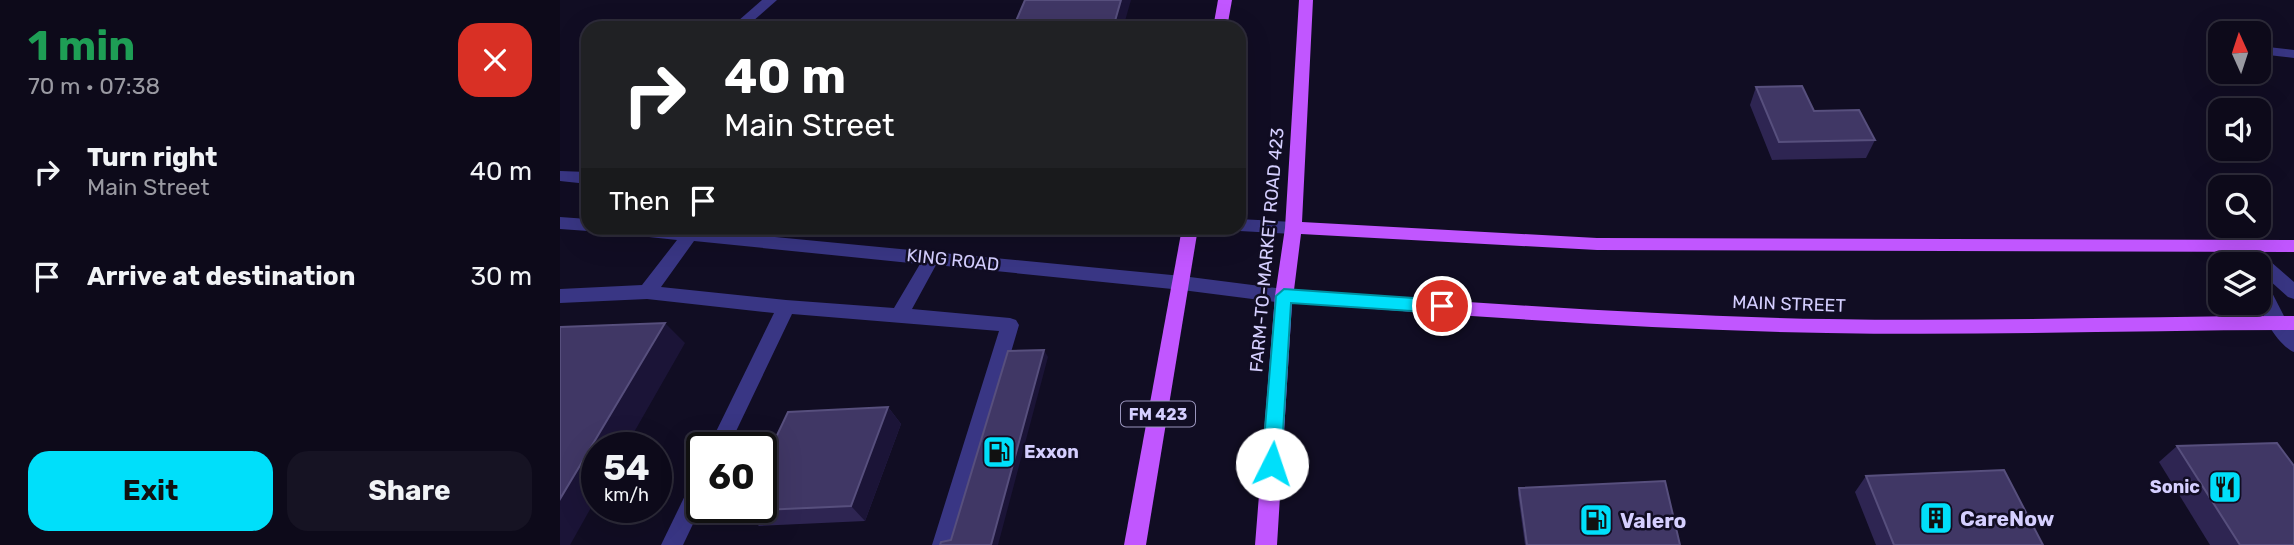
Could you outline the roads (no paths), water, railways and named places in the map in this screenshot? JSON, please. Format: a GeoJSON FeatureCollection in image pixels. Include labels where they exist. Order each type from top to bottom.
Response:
{"type":"FeatureCollection","features":[{"type":"Feature","properties":{"kind":"main road"},"geometry":{"type":"LineString","coordinates":[[1221,21],[1225,0]]}},
{"type":"Feature","properties":{"kind":"main road","name":"FARM-TO-MARKET ROAD 423"},"geometry":{"type":"LineString","coordinates":[[1266,545],[1284,296],[1293,228],[1307,0]]}},
{"type":"Feature","properties":{"kind":"main road"},"geometry":{"type":"LineString","coordinates":[[1293,228],[1597,244],[2294,246]]}},
{"type":"Feature","properties":{"kind":"main road","name":"FM 423"},"geometry":{"type":"LineString","coordinates":[[1135,545],[1189,235]]}},
{"type":"Feature","properties":{"kind":"main road","name":"MAIN STREET"},"geometry":{"type":"LineString","coordinates":[[1284,296],[1633,319],[1825,326],[1986,328],[2060,324],[2286,323]]}},
{"type":"Feature","properties":{"kind":"street"},"geometry":{"type":"LineString","coordinates":[[745,21],[770,0]]}},
{"type":"Feature","properties":{"kind":"street"},"geometry":{"type":"LineString","coordinates":[[2272,51],[2294,54]]}},
{"type":"Feature","properties":{"kind":"street"},"geometry":{"type":"LineString","coordinates":[[560,176],[581,178]]}},
{"type":"Feature","properties":{"kind":"street"},"geometry":{"type":"LineString","coordinates":[[560,223],[581,224]]}},
{"type":"Feature","properties":{"kind":"street"},"geometry":{"type":"LineString","coordinates":[[1246,225],[1293,228]]}},
{"type":"Feature","properties":{"kind":"street"},"geometry":{"type":"LineString","coordinates":[[648,292],[689,235]]}},
{"type":"Feature","properties":{"kind":"street","name":"KING ROAD"},"geometry":{"type":"LineString","coordinates":[[736,235],[1284,296]]}},
{"type":"Feature","properties":{"kind":"street"},"geometry":{"type":"LineString","coordinates":[[2242,246],[2245,252]]}},
{"type":"Feature","properties":{"kind":"street"},"geometry":{"type":"LineString","coordinates":[[2242,246],[2294,292]]}},
{"type":"Feature","properties":{"kind":"street"},"geometry":{"type":"LineString","coordinates":[[899,315],[932,258]]}},
{"type":"Feature","properties":{"kind":"street"},"geometry":{"type":"LineString","coordinates":[[560,296],[648,292],[786,307],[1010,325],[943,545]]}},
{"type":"Feature","properties":{"kind":"street"},"geometry":{"type":"LineString","coordinates":[[2271,301],[2286,323],[2294,344]]}},
{"type":"Feature","properties":{"kind":"street"},"geometry":{"type":"LineString","coordinates":[[726,432],[786,307]]}},
{"type":"Feature","properties":{"kind":"street"},"geometry":{"type":"LineString","coordinates":[[672,545],[686,516]]}},
{"type":"Feature","properties":{"kind":"place","name":"Exxon"},"geometry":{"type":"Point","coordinates":[999,452]}},
{"type":"Feature","properties":{"kind":"place","name":"Sonic"},"geometry":{"type":"Point","coordinates":[2225,487]}},
{"type":"Feature","properties":{"kind":"place","name":"CareNow"},"geometry":{"type":"Point","coordinates":[1936,518]}},
{"type":"Feature","properties":{"kind":"place","name":"Valero"},"geometry":{"type":"Point","coordinates":[1596,520]}}]}
